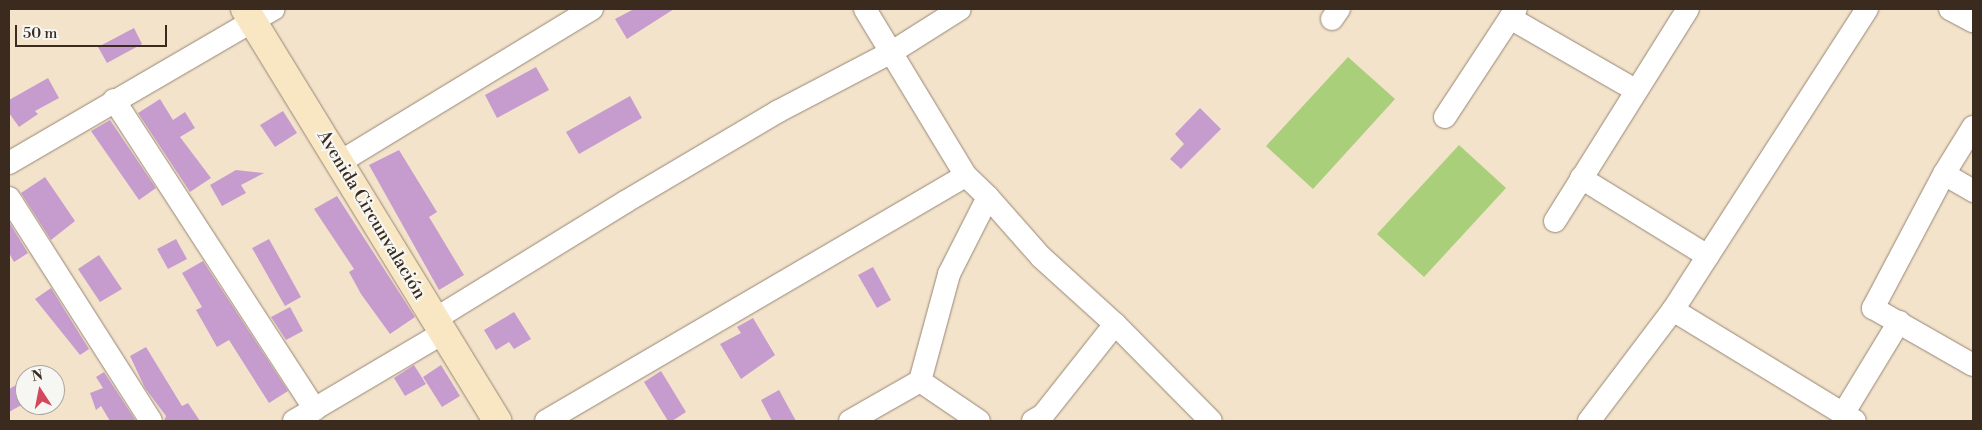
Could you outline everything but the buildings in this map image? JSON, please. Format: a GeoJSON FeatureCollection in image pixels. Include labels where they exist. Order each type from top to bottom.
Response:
{"type":"FeatureCollection","features":[{"type":"Feature","properties":{"kind":"street"},"geometry":{"type":"LineString","coordinates":[[340,162],[592,9]]}},
{"type":"Feature","properties":{"kind":"street"},"geometry":{"type":"LineString","coordinates":[[865,9],[966,176],[988,197],[1041,257],[1115,324],[1212,421]]}},
{"type":"Feature","properties":{"kind":"street"},"geometry":{"type":"LineString","coordinates":[[294,421],[439,326],[777,112],[892,52],[960,9]]}},
{"type":"Feature","properties":{"kind":"street"},"geometry":{"type":"LineString","coordinates":[[1555,221],[1635,90],[1688,9]]}},
{"type":"Feature","properties":{"kind":"street"},"geometry":{"type":"LineString","coordinates":[[1589,421],[1673,310],[1867,9]]}},
{"type":"Feature","properties":{"kind":"street"},"geometry":{"type":"LineString","coordinates":[[1950,9],[1973,21]]}},
{"type":"Feature","properties":{"kind":"street"},"geometry":{"type":"LineString","coordinates":[[9,163],[257,13]]}},
{"type":"Feature","properties":{"kind":"street","name":"Avenida Circunvalación"},"geometry":{"type":"LineString","coordinates":[[257,13],[340,162],[497,421]]}},
{"type":"Feature","properties":{"kind":"street"},"geometry":{"type":"LineString","coordinates":[[1444,117],[1513,13],[1635,90]]}},
{"type":"Feature","properties":{"kind":"street"},"geometry":{"type":"LineString","coordinates":[[114,100],[315,409]]}},
{"type":"Feature","properties":{"kind":"street"},"geometry":{"type":"LineString","coordinates":[[1973,127],[1944,174],[1873,308],[1973,365]]}},
{"type":"Feature","properties":{"kind":"street"},"geometry":{"type":"LineString","coordinates":[[1944,174],[1973,191]]}},
{"type":"Feature","properties":{"kind":"street"},"geometry":{"type":"LineString","coordinates":[[546,421],[966,176]]}},
{"type":"Feature","properties":{"kind":"street"},"geometry":{"type":"LineString","coordinates":[[1581,178],[1708,256]]}},
{"type":"Feature","properties":{"kind":"street"},"geometry":{"type":"LineString","coordinates":[[850,421],[920,381],[949,274],[988,197]]}},
{"type":"Feature","properties":{"kind":"street"},"geometry":{"type":"LineString","coordinates":[[9,198],[151,421]]}},
{"type":"Feature","properties":{"kind":"street"},"geometry":{"type":"LineString","coordinates":[[1673,310],[1849,418],[1899,322]]}},
{"type":"Feature","properties":{"kind":"street"},"geometry":{"type":"LineString","coordinates":[[1033,421],[1043,415],[1115,324]]}},
{"type":"Feature","properties":{"kind":"street"},"geometry":{"type":"LineString","coordinates":[[920,381],[979,421]]}},
{"type":"Feature","properties":{"kind":"green space"},"geometry":{"type":"Polygon","coordinates":[[[1348,57],[1395,99],[1313,189],[1266,146],[1348,57]]]}},
{"type":"Feature","properties":{"kind":"green space"},"geometry":{"type":"Polygon","coordinates":[[[1459,145],[1506,188],[1424,277],[1377,234],[1459,145]]]}}]}
